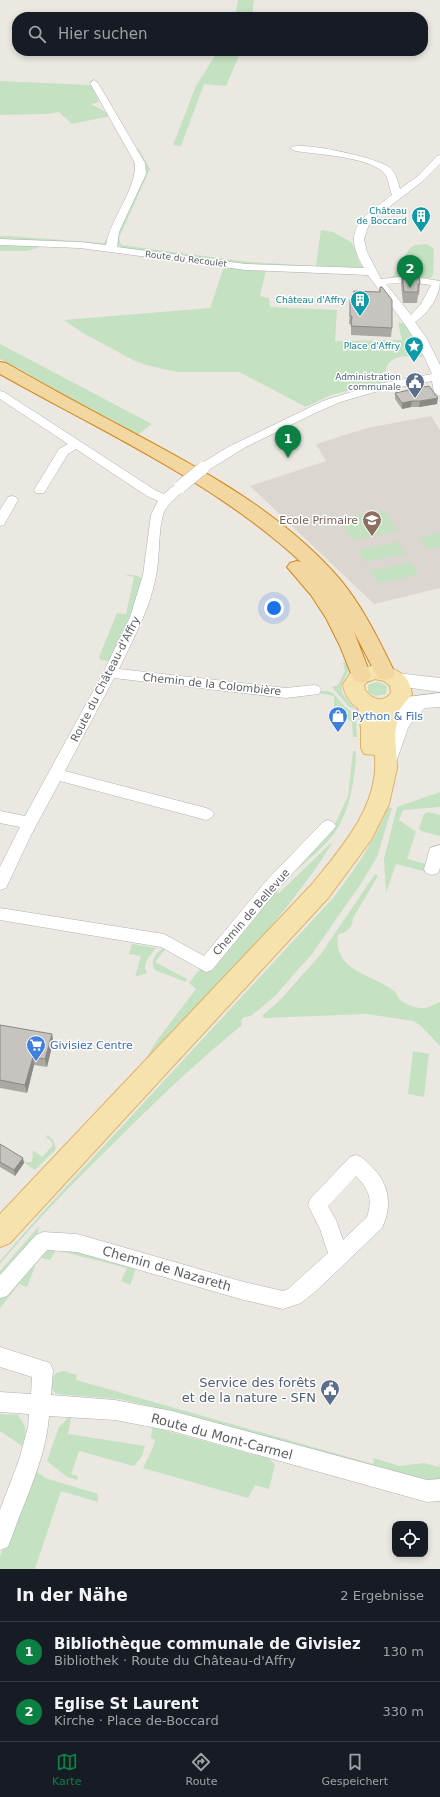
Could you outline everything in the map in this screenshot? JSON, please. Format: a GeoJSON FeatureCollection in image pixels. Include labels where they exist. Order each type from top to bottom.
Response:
{"type":"FeatureCollection","features":[{"type":"Feature","properties":{"kind":"highway"},"geometry":{"type":"LineString","coordinates":[[0,368],[184,468],[225,493],[264,520],[317,567],[344,598],[391,676]]}},
{"type":"Feature","properties":{"kind":"highway"},"geometry":{"type":"LineString","coordinates":[[0,378],[206,495],[266,537],[303,572],[324,599],[342,628],[354,655],[360,676]]}},
{"type":"Feature","properties":{"kind":"main road"},"geometry":{"type":"LineString","coordinates":[[440,685],[375,672],[360,676],[355,682],[353,690],[359,700],[383,704],[440,700]]}},
{"type":"Feature","properties":{"kind":"main road"},"geometry":{"type":"LineString","coordinates":[[333,874],[355,823],[368,784],[372,757],[372,739],[383,704],[402,694],[402,686],[391,676]]}},
{"type":"Feature","properties":{"kind":"main road"},"geometry":{"type":"LineString","coordinates":[[2,1233],[321,890],[370,823],[380,795],[386,767],[400,722],[407,712],[420,702]]}},
{"type":"Feature","properties":{"kind":"main road"},"geometry":{"type":"LineString","coordinates":[[383,704],[386,767]]}},
{"type":"Feature","properties":{"kind":"street"},"geometry":{"type":"LineString","coordinates":[[94,83],[140,163],[141,174],[114,232],[111,249]]}},
{"type":"Feature","properties":{"kind":"street"},"geometry":{"type":"LineString","coordinates":[[295,148],[358,158],[377,164],[387,170],[397,196]]}},
{"type":"Feature","properties":{"kind":"street"},"geometry":{"type":"LineString","coordinates":[[440,158],[435,170],[373,214],[363,225],[359,240],[362,252],[373,272],[409,321],[427,350],[437,373],[440,393]]}},
{"type":"Feature","properties":{"kind":"street","name":"Route du Recoulet"},"geometry":{"type":"LineString","coordinates":[[0,242],[51,243],[111,249],[246,267],[373,272]]}},
{"type":"Feature","properties":{"kind":"street"},"geometry":{"type":"LineString","coordinates":[[380,282],[399,279],[437,282],[427,304],[415,318],[409,321]]}},
{"type":"Feature","properties":{"kind":"street"},"geometry":{"type":"LineString","coordinates":[[427,350],[440,349]]}},
{"type":"Feature","properties":{"kind":"street","name":"Route du Château-d'Affry"},"geometry":{"type":"LineString","coordinates":[[0,884],[29,823],[110,673],[136,617],[146,591],[153,558],[157,515],[165,500],[212,461],[308,411],[336,400],[394,384],[437,377]]}},
{"type":"Feature","properties":{"kind":"street"},"geometry":{"type":"LineString","coordinates":[[0,394],[151,493],[165,500]]}},
{"type":"Feature","properties":{"kind":"street"},"geometry":{"type":"LineString","coordinates":[[40,490],[63,452],[76,444]]}},
{"type":"Feature","properties":{"kind":"street"},"geometry":{"type":"LineString","coordinates":[[0,522],[12,500]]}},
{"type":"Feature","properties":{"kind":"street","name":"Chemin de la Colombière"},"geometry":{"type":"LineString","coordinates":[[110,673],[286,692],[314,690]]}},
{"type":"Feature","properties":{"kind":"street"},"geometry":{"type":"LineString","coordinates":[[56,774],[206,814]]}},
{"type":"Feature","properties":{"kind":"street"},"geometry":{"type":"LineString","coordinates":[[0,817],[29,823]]}},
{"type":"Feature","properties":{"kind":"street","name":"Chemin de Bellevue"},"geometry":{"type":"LineString","coordinates":[[0,914],[164,942],[206,964],[273,884],[328,826]]}},
{"type":"Feature","properties":{"kind":"street"},"geometry":{"type":"LineString","coordinates":[[432,869],[436,852],[440,851]]}},
{"type":"Feature","properties":{"kind":"street","name":"Chemin de Nazareth"},"geometry":{"type":"LineString","coordinates":[[0,1290],[43,1241],[77,1243],[244,1291],[282,1300],[294,1296],[338,1256]]}},
{"type":"Feature","properties":{"kind":"street"},"geometry":{"type":"LineString","coordinates":[[0,1357],[43,1370],[38,1427],[29,1460],[0,1539]]}},
{"type":"Feature","properties":{"kind":"street","name":"Route du Mont-Carmel"},"geometry":{"type":"LineString","coordinates":[[0,1402],[115,1410],[172,1421],[427,1491],[440,1490]]}},
{"type":"Feature","properties":{"kind":"shaded area","name":"Ecole Primaire"},"geometry":{"type":"Polygon","coordinates":[[[431,416],[440,430],[440,588],[374,604],[250,486],[326,461],[316,444],[367,428],[431,416]]]}},
{"type":"Feature","properties":{"kind":"green space"},"geometry":{"type":"Polygon","coordinates":[[[238,0],[254,0],[253,12],[236,12],[238,0]]]}},
{"type":"Feature","properties":{"kind":"green space"},"geometry":{"type":"Polygon","coordinates":[[[215,56],[239,56],[226,86],[204,84],[181,146],[173,145],[196,86],[215,56]]]}},
{"type":"Feature","properties":{"kind":"green space"},"geometry":{"type":"Polygon","coordinates":[[[0,81],[89,85],[92,86],[99,102],[91,104],[108,113],[110,116],[72,124],[59,112],[47,114],[0,115],[0,81]]]}},
{"type":"Feature","properties":{"kind":"green space"},"geometry":{"type":"Polygon","coordinates":[[[138,148],[150,169],[119,238],[121,245],[249,262],[316,266],[321,230],[333,232],[351,242],[363,268],[361,270],[316,269],[227,263],[124,249],[117,244],[117,232],[143,174],[135,149],[138,148]]]}},
{"type":"Feature","properties":{"kind":"green space"},"geometry":{"type":"Polygon","coordinates":[[[112,231],[107,245],[0,240],[0,236],[8,236],[104,243],[112,231]]]}},
{"type":"Feature","properties":{"kind":"green space"},"geometry":{"type":"Polygon","coordinates":[[[427,244],[434,249],[433,275],[431,278],[392,277],[410,248],[415,245],[427,244]]]}},
{"type":"Feature","properties":{"kind":"green space"},"geometry":{"type":"Polygon","coordinates":[[[46,245],[27,251],[0,251],[0,246],[46,245]]]}},
{"type":"Feature","properties":{"kind":"green space"},"geometry":{"type":"Polygon","coordinates":[[[224,267],[266,270],[260,296],[269,298],[270,307],[337,310],[335,341],[402,340],[398,323],[405,323],[423,357],[406,356],[395,358],[388,365],[386,371],[383,372],[387,378],[381,379],[383,382],[331,395],[306,407],[239,372],[177,372],[146,365],[133,360],[83,333],[64,320],[210,308],[224,267]]]}},
{"type":"Feature","properties":{"kind":"green space"},"geometry":{"type":"Polygon","coordinates":[[[0,344],[152,424],[136,436],[0,359],[0,344]]]}},
{"type":"Feature","properties":{"kind":"green space"},"geometry":{"type":"Polygon","coordinates":[[[384,510],[397,531],[352,540],[339,519],[384,510]]]}},
{"type":"Feature","properties":{"kind":"green space"},"geometry":{"type":"Polygon","coordinates":[[[440,533],[440,547],[428,549],[420,537],[440,533]]]}},
{"type":"Feature","properties":{"kind":"green space"},"geometry":{"type":"Polygon","coordinates":[[[398,542],[405,554],[365,562],[358,550],[398,542]]]}},
{"type":"Feature","properties":{"kind":"green space"},"geometry":{"type":"Polygon","coordinates":[[[411,562],[418,575],[378,583],[370,571],[411,562]]]}},
{"type":"Feature","properties":{"kind":"green space"},"geometry":{"type":"Polygon","coordinates":[[[122,574],[138,576],[144,580],[133,613],[110,660],[100,660],[99,657],[117,613],[126,614],[134,577],[122,574]]]}},
{"type":"Feature","properties":{"kind":"green space"},"geometry":{"type":"Polygon","coordinates":[[[348,661],[348,671],[342,684],[343,694],[345,698],[360,712],[348,706],[332,687],[338,685],[345,671],[343,663],[348,661]]]}},
{"type":"Feature","properties":{"kind":"green space"},"geometry":{"type":"Polygon","coordinates":[[[376,682],[382,683],[387,687],[386,694],[376,696],[368,692],[368,685],[376,682]]]}},
{"type":"Feature","properties":{"kind":"green space"},"geometry":{"type":"Polygon","coordinates":[[[320,691],[328,691],[334,694],[345,707],[354,713],[356,717],[357,737],[353,737],[352,722],[345,718],[334,716],[334,696],[319,693],[320,691]]]}},
{"type":"Feature","properties":{"kind":"green space"},"geometry":{"type":"Polygon","coordinates":[[[353,751],[356,751],[356,761],[351,794],[348,806],[339,826],[324,846],[289,877],[334,826],[348,796],[353,751]]]}},
{"type":"Feature","properties":{"kind":"green space"},"geometry":{"type":"Polygon","coordinates":[[[440,792],[440,807],[403,810],[399,820],[416,832],[407,859],[429,865],[427,872],[396,864],[386,893],[384,859],[397,807],[440,792]]]}},
{"type":"Feature","properties":{"kind":"green space"},"geometry":{"type":"Polygon","coordinates":[[[388,807],[392,808],[377,857],[362,882],[312,954],[274,997],[251,1016],[244,1017],[241,1020],[242,1025],[181,1078],[91,1166],[44,1214],[0,1264],[0,1261],[40,1215],[333,898],[364,854],[388,807]]]}},
{"type":"Feature","properties":{"kind":"green space"},"geometry":{"type":"Polygon","coordinates":[[[428,812],[440,815],[440,836],[421,831],[419,828],[424,814],[428,812]]]}},
{"type":"Feature","properties":{"kind":"green space"},"geometry":{"type":"Polygon","coordinates":[[[333,842],[292,901],[269,929],[147,1060],[146,1059],[155,1043],[196,989],[189,983],[201,968],[208,972],[275,891],[279,893],[333,842]]]}},
{"type":"Feature","properties":{"kind":"green space"},"geometry":{"type":"Polygon","coordinates":[[[375,874],[378,876],[353,918],[350,927],[338,935],[338,947],[341,957],[355,970],[393,990],[400,1000],[406,1004],[423,1008],[440,1002],[440,1046],[420,1025],[413,1021],[367,1014],[264,1018],[262,1016],[281,999],[321,954],[375,874]]]}},
{"type":"Feature","properties":{"kind":"green space"},"geometry":{"type":"Polygon","coordinates":[[[132,944],[156,948],[146,963],[145,970],[147,973],[135,977],[141,956],[129,954],[132,944]]]}},
{"type":"Feature","properties":{"kind":"green space"},"geometry":{"type":"Polygon","coordinates":[[[163,948],[166,948],[155,962],[187,979],[186,982],[155,970],[153,967],[154,958],[163,948]]]}},
{"type":"Feature","properties":{"kind":"green space"},"geometry":{"type":"Polygon","coordinates":[[[413,1051],[429,1054],[424,1097],[408,1094],[413,1051]]]}},
{"type":"Feature","properties":{"kind":"green space"},"geometry":{"type":"Polygon","coordinates":[[[47,1135],[53,1140],[56,1149],[35,1170],[0,1147],[26,1162],[32,1162],[33,1150],[42,1157],[53,1145],[46,1137],[47,1135]]]}},
{"type":"Feature","properties":{"kind":"green space"},"geometry":{"type":"Polygon","coordinates":[[[39,1226],[37,1238],[0,1282],[0,1271],[39,1226]]]}},
{"type":"Feature","properties":{"kind":"green space"},"geometry":{"type":"Polygon","coordinates":[[[57,1247],[136,1268],[130,1285],[121,1281],[127,1268],[56,1250],[50,1260],[41,1258],[36,1264],[27,1287],[19,1284],[0,1308],[0,1298],[36,1256],[46,1248],[57,1247]]]}},
{"type":"Feature","properties":{"kind":"green space"},"geometry":{"type":"Polygon","coordinates":[[[63,1371],[77,1375],[76,1380],[373,1464],[374,1458],[399,1466],[424,1463],[439,1467],[440,1462],[440,1481],[424,1481],[373,1468],[184,1414],[119,1399],[56,1394],[51,1388],[51,1380],[56,1373],[63,1371]]]}},
{"type":"Feature","properties":{"kind":"green space"},"geometry":{"type":"Polygon","coordinates":[[[0,1414],[18,1415],[21,1419],[25,1426],[25,1437],[22,1446],[0,1431],[0,1414]]]}},
{"type":"Feature","properties":{"kind":"green space"},"geometry":{"type":"Polygon","coordinates":[[[72,1414],[68,1434],[145,1446],[142,1456],[134,1466],[79,1451],[71,1474],[78,1476],[77,1480],[67,1477],[47,1461],[59,1427],[72,1414]]]}},
{"type":"Feature","properties":{"kind":"green space"},"geometry":{"type":"Polygon","coordinates":[[[152,1427],[270,1459],[275,1465],[269,1489],[255,1485],[248,1498],[143,1468],[155,1440],[151,1438],[152,1427]]]}},
{"type":"Feature","properties":{"kind":"green space"},"geometry":{"type":"Polygon","coordinates":[[[32,1468],[45,1478],[98,1494],[98,1502],[61,1491],[35,1569],[0,1569],[0,1557],[32,1468]]]}},
{"type":"Feature","properties":{"kind":"building"},"geometry":{"type":"Polygon","coordinates":[[[402,273],[419,274],[420,284],[418,284],[418,292],[404,292],[402,273]]]}},
{"type":"Feature","properties":{"kind":"building"},"geometry":{"type":"Polygon","coordinates":[[[380,287],[382,287],[392,300],[392,328],[351,326],[352,316],[350,316],[350,300],[353,300],[354,291],[380,292],[380,287]]]}},
{"type":"Feature","properties":{"kind":"building"},"geometry":{"type":"Polygon","coordinates":[[[429,386],[438,398],[402,403],[395,393],[429,386]]]}},
{"type":"Feature","properties":{"kind":"building","name":"Givisiez Centre"},"geometry":{"type":"Polygon","coordinates":[[[0,1025],[52,1034],[45,1059],[33,1057],[25,1085],[0,1080],[0,1025]]]}},
{"type":"Feature","properties":{"kind":"building"},"geometry":{"type":"Polygon","coordinates":[[[0,1144],[23,1158],[14,1170],[0,1162],[0,1144]]]}},
{"type":"Feature","properties":{"kind":"place","name":"Château de Boccard"},"geometry":{"type":"Point","coordinates":[421,233]}},
{"type":"Feature","properties":{"kind":"place","name":"Eglise St Laurent"},"geometry":{"type":"Point","coordinates":[410,288]}},
{"type":"Feature","properties":{"kind":"place","name":"Château d'Affry"},"geometry":{"type":"Point","coordinates":[360,317]}},
{"type":"Feature","properties":{"kind":"place","name":"Place d'Affry"},"geometry":{"type":"Point","coordinates":[414,363]}},
{"type":"Feature","properties":{"kind":"place","name":"Administration communale"},"geometry":{"type":"Point","coordinates":[415,399]}},
{"type":"Feature","properties":{"kind":"place","name":"Bibliothèque communale de Givisiez"},"geometry":{"type":"Point","coordinates":[288,458]}},
{"type":"Feature","properties":{"kind":"place","name":"Ecole Primaire"},"geometry":{"type":"Point","coordinates":[372,537]}},
{"type":"Feature","properties":{"kind":"place","name":"Python & Fils"},"geometry":{"type":"Point","coordinates":[338,733]}},
{"type":"Feature","properties":{"kind":"place","name":"Givisiez Centre"},"geometry":{"type":"Point","coordinates":[36,1062]}},
{"type":"Feature","properties":{"kind":"place","name":"Service des forêts et de la nature - SFN"},"geometry":{"type":"Point","coordinates":[330,1406]}}]}
